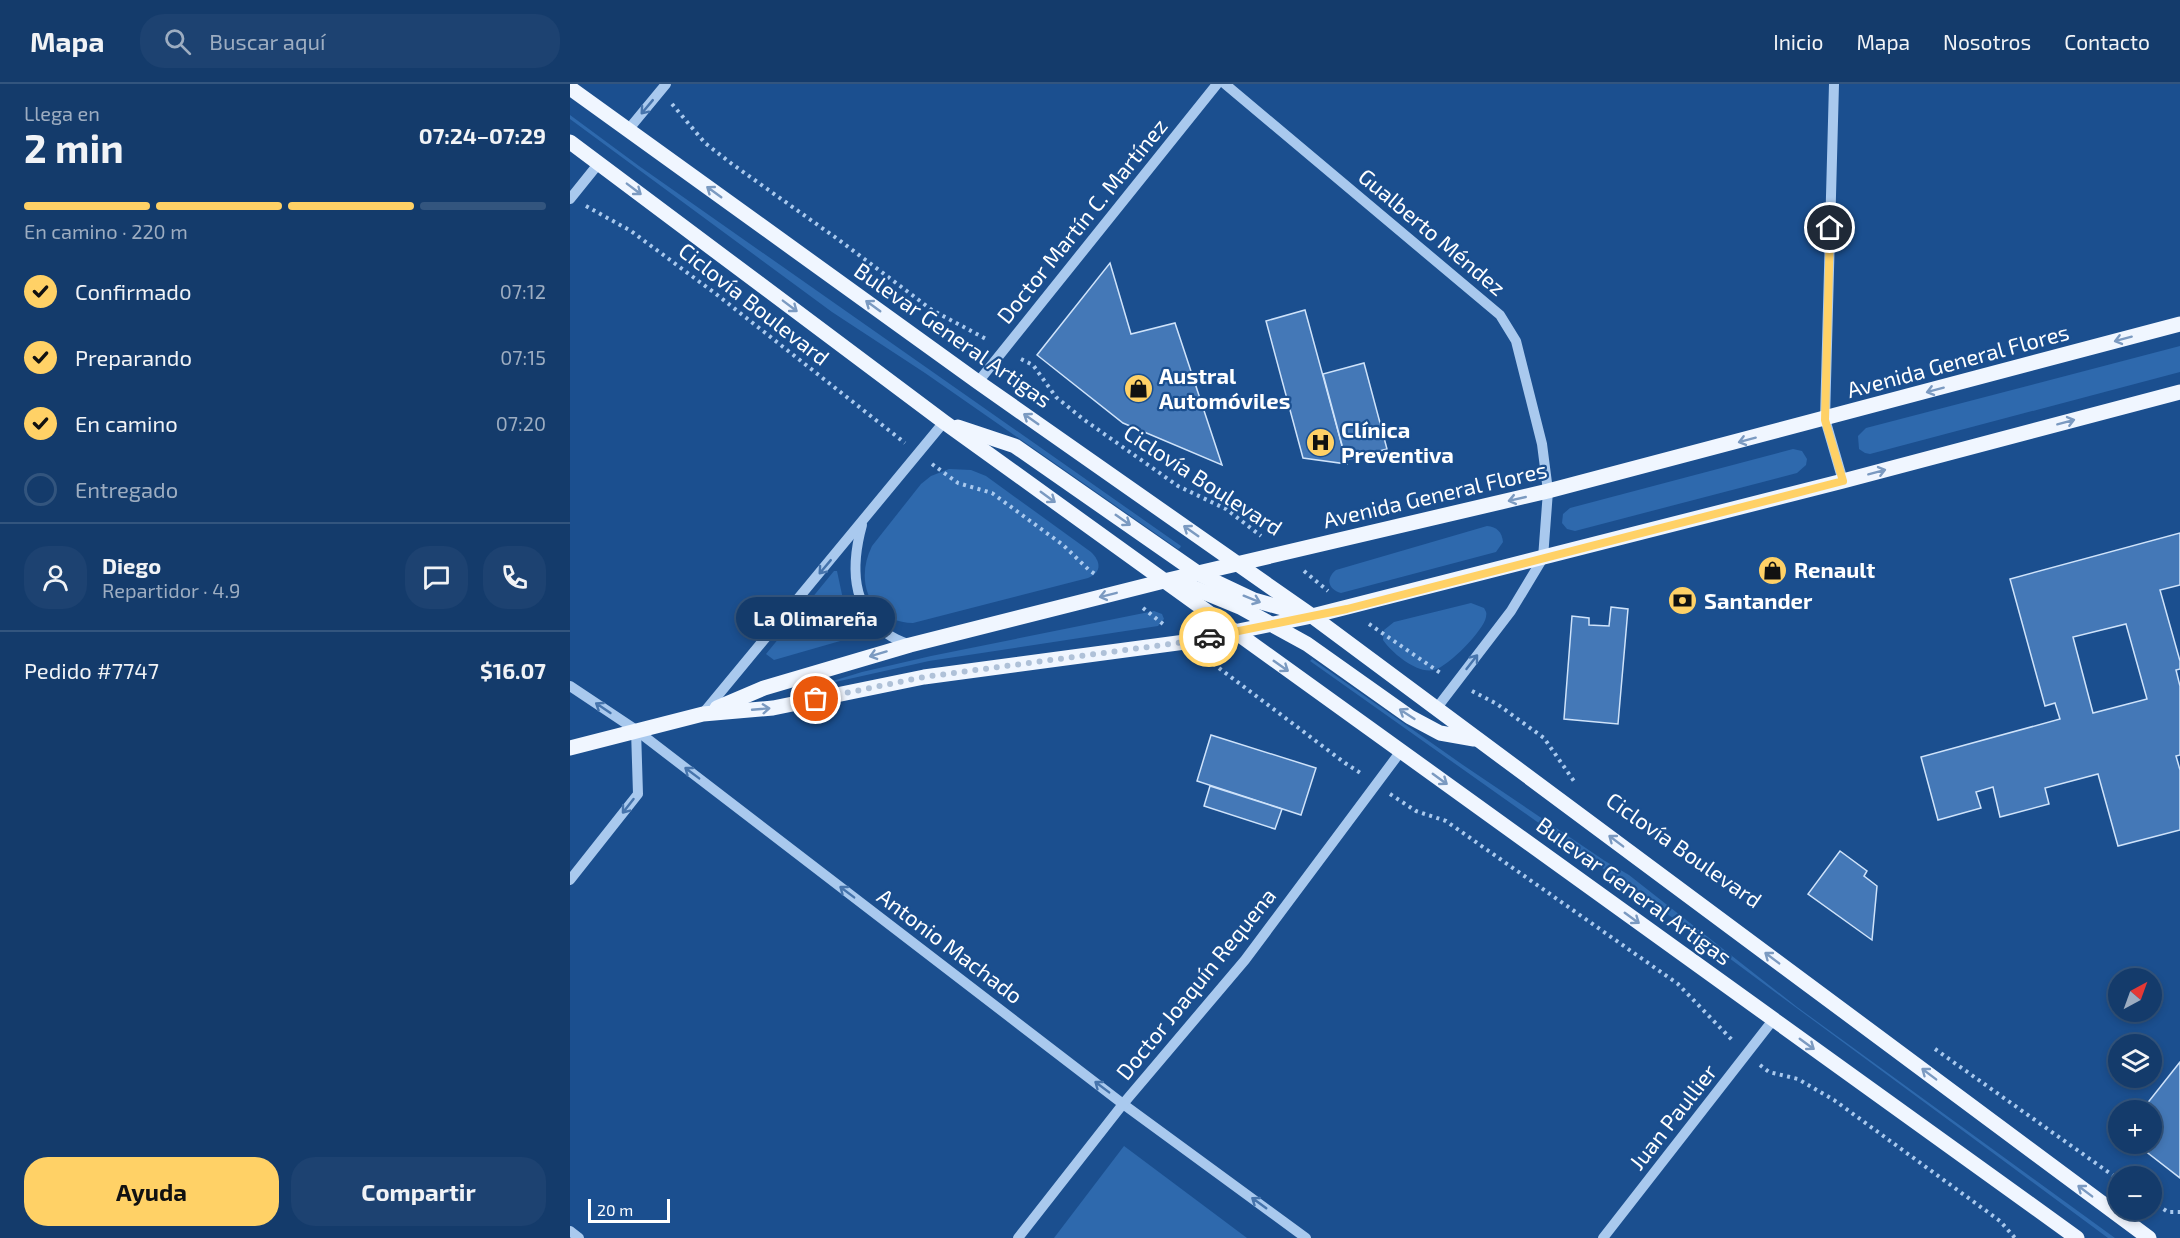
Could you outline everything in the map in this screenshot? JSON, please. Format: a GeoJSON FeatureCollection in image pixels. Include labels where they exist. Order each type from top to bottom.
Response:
{"type":"FeatureCollection","features":[{"type":"Feature","properties":{"kind":"main road","name":"Bulevar General Artigas"},"geometry":{"type":"LineString","coordinates":[[570,88],[978,382],[1312,616],[2149,1238]]}},
{"type":"Feature","properties":{"kind":"main road","name":"Bulevar General Artigas"},"geometry":{"type":"LineString","coordinates":[[570,142],[944,423],[2077,1238]]}},
{"type":"Feature","properties":{"kind":"main road","name":"Avenida General Flores"},"geometry":{"type":"LineString","coordinates":[[703,714],[764,688],[910,645],[1164,581],[1548,491],[1825,420],[2180,324]]}},
{"type":"Feature","properties":{"kind":"main road","name":"Avenida General Flores"},"geometry":{"type":"LineString","coordinates":[[570,748],[703,714],[773,708],[924,677],[1185,642],[1347,609],[2180,392]]}},
{"type":"Feature","properties":{"kind":"main road","name":"Bulevar General Artigas"},"geometry":{"type":"LineString","coordinates":[[944,423],[1015,446],[1199,574],[1254,600],[1312,616]]}},
{"type":"Feature","properties":{"kind":"main road","name":"Bulevar General Artigas"},"geometry":{"type":"LineString","coordinates":[[1164,581],[1194,588],[1240,607],[1307,645],[1410,717],[1440,733],[1480,740]]}},
{"type":"Feature","properties":{"kind":"street"},"geometry":{"type":"LineString","coordinates":[[628,130],[666,84]]}},
{"type":"Feature","properties":{"kind":"street","name":"Doctor Martín C. Martínez"},"geometry":{"type":"LineString","coordinates":[[978,382],[1217,84]]}},
{"type":"Feature","properties":{"kind":"street","name":"Gualberto Méndez"},"geometry":{"type":"LineString","coordinates":[[1226,84],[1500,315],[1516,341],[1542,444],[1548,491]]}},
{"type":"Feature","properties":{"kind":"street"},"geometry":{"type":"LineString","coordinates":[[1834,84],[1825,420],[1843,481]]}},
{"type":"Feature","properties":{"kind":"street"},"geometry":{"type":"LineString","coordinates":[[571,198],[599,164]]}},
{"type":"Feature","properties":{"kind":"street"},"geometry":{"type":"LineString","coordinates":[[703,714],[944,423]]}},
{"type":"Feature","properties":{"kind":"street"},"geometry":{"type":"LineString","coordinates":[[1436,709],[1511,611],[1543,558],[1548,491]]}},
{"type":"Feature","properties":{"kind":"street"},"geometry":{"type":"LineString","coordinates":[[863,522],[855,561],[855,582],[859,597],[875,622],[889,635],[910,645]]}},
{"type":"Feature","properties":{"kind":"street","name":"Antonio Machado"},"geometry":{"type":"LineString","coordinates":[[570,686],[636,730],[1123,1104],[1306,1238]]}},
{"type":"Feature","properties":{"kind":"street"},"geometry":{"type":"LineString","coordinates":[[570,880],[638,794],[636,730]]}},
{"type":"Feature","properties":{"kind":"street","name":"Doctor Joaquín Requena"},"geometry":{"type":"LineString","coordinates":[[1018,1238],[1123,1104],[1245,960],[1401,751]]}},
{"type":"Feature","properties":{"kind":"street","name":"Juan Paullier"},"geometry":{"type":"LineString","coordinates":[[1603,1238],[1773,1020]]}},
{"type":"Feature","properties":{"kind":"street"},"geometry":{"type":"LineString","coordinates":[[570,1231],[579,1238]]}},
{"type":"Feature","properties":{"kind":"path","name":"Ciclovía Boulevard"},"geometry":{"type":"LineString","coordinates":[[658,93],[672,104],[705,143],[932,310],[1033,365],[1056,397],[1083,419],[1178,486],[1226,509],[1285,554],[1347,609],[1455,683],[1497,704],[1544,738],[1577,785]]}},
{"type":"Feature","properties":{"kind":"path","name":"Ciclovía Boulevard"},"geometry":{"type":"LineString","coordinates":[[571,198],[631,231],[958,483],[992,493],[1063,545],[1089,570],[1123,592],[1345,764],[1377,783],[1416,812],[1446,821],[1678,984],[1746,1056],[1769,1071],[1798,1079],[1834,1100],[2000,1221],[2015,1238]]}},
{"type":"Feature","properties":{"kind":"path"},"geometry":{"type":"LineString","coordinates":[[1929,1045],[2108,1172]]}},
{"type":"Feature","properties":{"kind":"path"},"geometry":{"type":"LineString","coordinates":[[2162,1208],[2168,1212],[2180,1212]]}},
{"type":"Feature","properties":{"kind":"shaded area"},"geometry":{"type":"Polygon","coordinates":[[[570,115],[639,166],[1181,546],[1180,548],[1178,549],[925,373],[832,312],[570,119],[570,115]]]}},
{"type":"Feature","properties":{"kind":"shaded area"},"geometry":{"type":"Polygon","coordinates":[[[2180,346],[2180,372],[1870,454],[1859,449],[1858,436],[1866,428],[2180,346]]]}},
{"type":"Feature","properties":{"kind":"shaded area"},"geometry":{"type":"Polygon","coordinates":[[[1793,449],[1802,451],[1807,459],[1806,465],[1797,473],[1575,531],[1567,529],[1562,523],[1563,514],[1570,508],[1793,449]]]}},
{"type":"Feature","properties":{"kind":"shaded area"},"geometry":{"type":"Polygon","coordinates":[[[949,469],[971,470],[986,476],[1091,552],[1098,563],[1096,573],[1088,578],[913,623],[898,621],[886,616],[876,608],[866,586],[865,573],[872,546],[921,484],[931,476],[949,469]]]}},
{"type":"Feature","properties":{"kind":"shaded area"},"geometry":{"type":"Polygon","coordinates":[[[1487,526],[1496,529],[1501,535],[1503,542],[1496,552],[1341,593],[1331,586],[1329,580],[1336,570],[1487,526]]]}},
{"type":"Feature","properties":{"kind":"shaded area"},"geometry":{"type":"Polygon","coordinates":[[[834,571],[837,571],[844,604],[864,626],[861,635],[774,660],[766,654],[834,571]]]}},
{"type":"Feature","properties":{"kind":"shaded area"},"geometry":{"type":"Polygon","coordinates":[[[1471,603],[1484,608],[1486,617],[1484,623],[1456,655],[1434,670],[1413,666],[1392,651],[1383,640],[1384,630],[1394,622],[1471,603]]]}},
{"type":"Feature","properties":{"kind":"shaded area"},"geometry":{"type":"Polygon","coordinates":[[[1154,611],[1162,614],[1164,619],[1158,626],[929,661],[813,687],[862,672],[931,656],[1154,611]]]}},
{"type":"Feature","properties":{"kind":"shaded area"},"geometry":{"type":"Polygon","coordinates":[[[1312,659],[1463,765],[1629,875],[1797,1007],[2115,1238],[2108,1238],[1725,955],[1310,661],[1312,659]]]}},
{"type":"Feature","properties":{"kind":"shaded area"},"geometry":{"type":"Polygon","coordinates":[[[1124,1146],[1247,1238],[1054,1238],[1124,1146]]]}},
{"type":"Feature","properties":{"kind":"building","name":"Austral Automóviles"},"geometry":{"type":"Polygon","coordinates":[[[1110,263],[1131,334],[1175,323],[1222,465],[1123,423],[1037,355],[1110,263]]]}},
{"type":"Feature","properties":{"kind":"building"},"geometry":{"type":"Polygon","coordinates":[[[1305,310],[1347,464],[1303,458],[1266,321],[1305,310]]]}},
{"type":"Feature","properties":{"kind":"building"},"geometry":{"type":"Polygon","coordinates":[[[1364,363],[1387,449],[1346,460],[1323,374],[1364,363]]]}},
{"type":"Feature","properties":{"kind":"building"},"geometry":{"type":"Polygon","coordinates":[[[2180,533],[2180,585],[2160,590],[2180,661],[2180,669],[2176,670],[2180,686],[2180,755],[2176,756],[2180,770],[2180,830],[2118,846],[2098,774],[2045,788],[2049,804],[2000,817],[1993,787],[1976,792],[1981,808],[1938,820],[1921,757],[2060,719],[2055,703],[2045,706],[2010,579],[2180,533]],[[2126,624],[2073,637],[2093,713],[2147,699],[2126,624]]]}},
{"type":"Feature","properties":{"kind":"building"},"geometry":{"type":"Polygon","coordinates":[[[1611,607],[1628,609],[1618,724],[1564,719],[1572,616],[1589,618],[1589,625],[1609,626],[1611,607]]]}},
{"type":"Feature","properties":{"kind":"building"},"geometry":{"type":"Polygon","coordinates":[[[1211,735],[1316,768],[1301,815],[1197,781],[1211,735]]]}},
{"type":"Feature","properties":{"kind":"building"},"geometry":{"type":"Polygon","coordinates":[[[1210,786],[1282,809],[1275,829],[1204,806],[1210,786]]]}},
{"type":"Feature","properties":{"kind":"building"},"geometry":{"type":"Polygon","coordinates":[[[1840,851],[1867,871],[1864,876],[1877,886],[1872,940],[1808,894],[1840,851]]]}},
{"type":"Feature","properties":{"kind":"building"},"geometry":{"type":"Polygon","coordinates":[[[2180,1062],[2180,1178],[2149,1154],[2162,1154],[2162,1100],[2150,1100],[2159,1088],[2162,1088],[2162,1085],[2180,1062]]]}},
{"type":"Feature","properties":{"kind":"way so far"},"geometry":{"type":"LineString","coordinates":[[816,699],[924,677],[1209,637]]}},
{"type":"Feature","properties":{"kind":"place","name":"Austral Automóviles"},"geometry":{"type":"Point","coordinates":[1138,389]}},
{"type":"Feature","properties":{"kind":"place","name":"Clínica Preventiva"},"geometry":{"type":"Point","coordinates":[1320,443]}},
{"type":"Feature","properties":{"kind":"place","name":"Renault"},"geometry":{"type":"Point","coordinates":[1773,570]}},
{"type":"Feature","properties":{"kind":"place","name":"Santander"},"geometry":{"type":"Point","coordinates":[1683,601]}},
{"type":"Feature","properties":{"kind":"place","name":"La Olimareña"},"geometry":{"type":"Point","coordinates":[816,699]}},
{"type":"Feature","properties":{"kind":"route"},"geometry":{"type":"LineString","coordinates":[[1209,637],[1347,609],[1843,481],[1825,420],[1830,228]]}}]}
